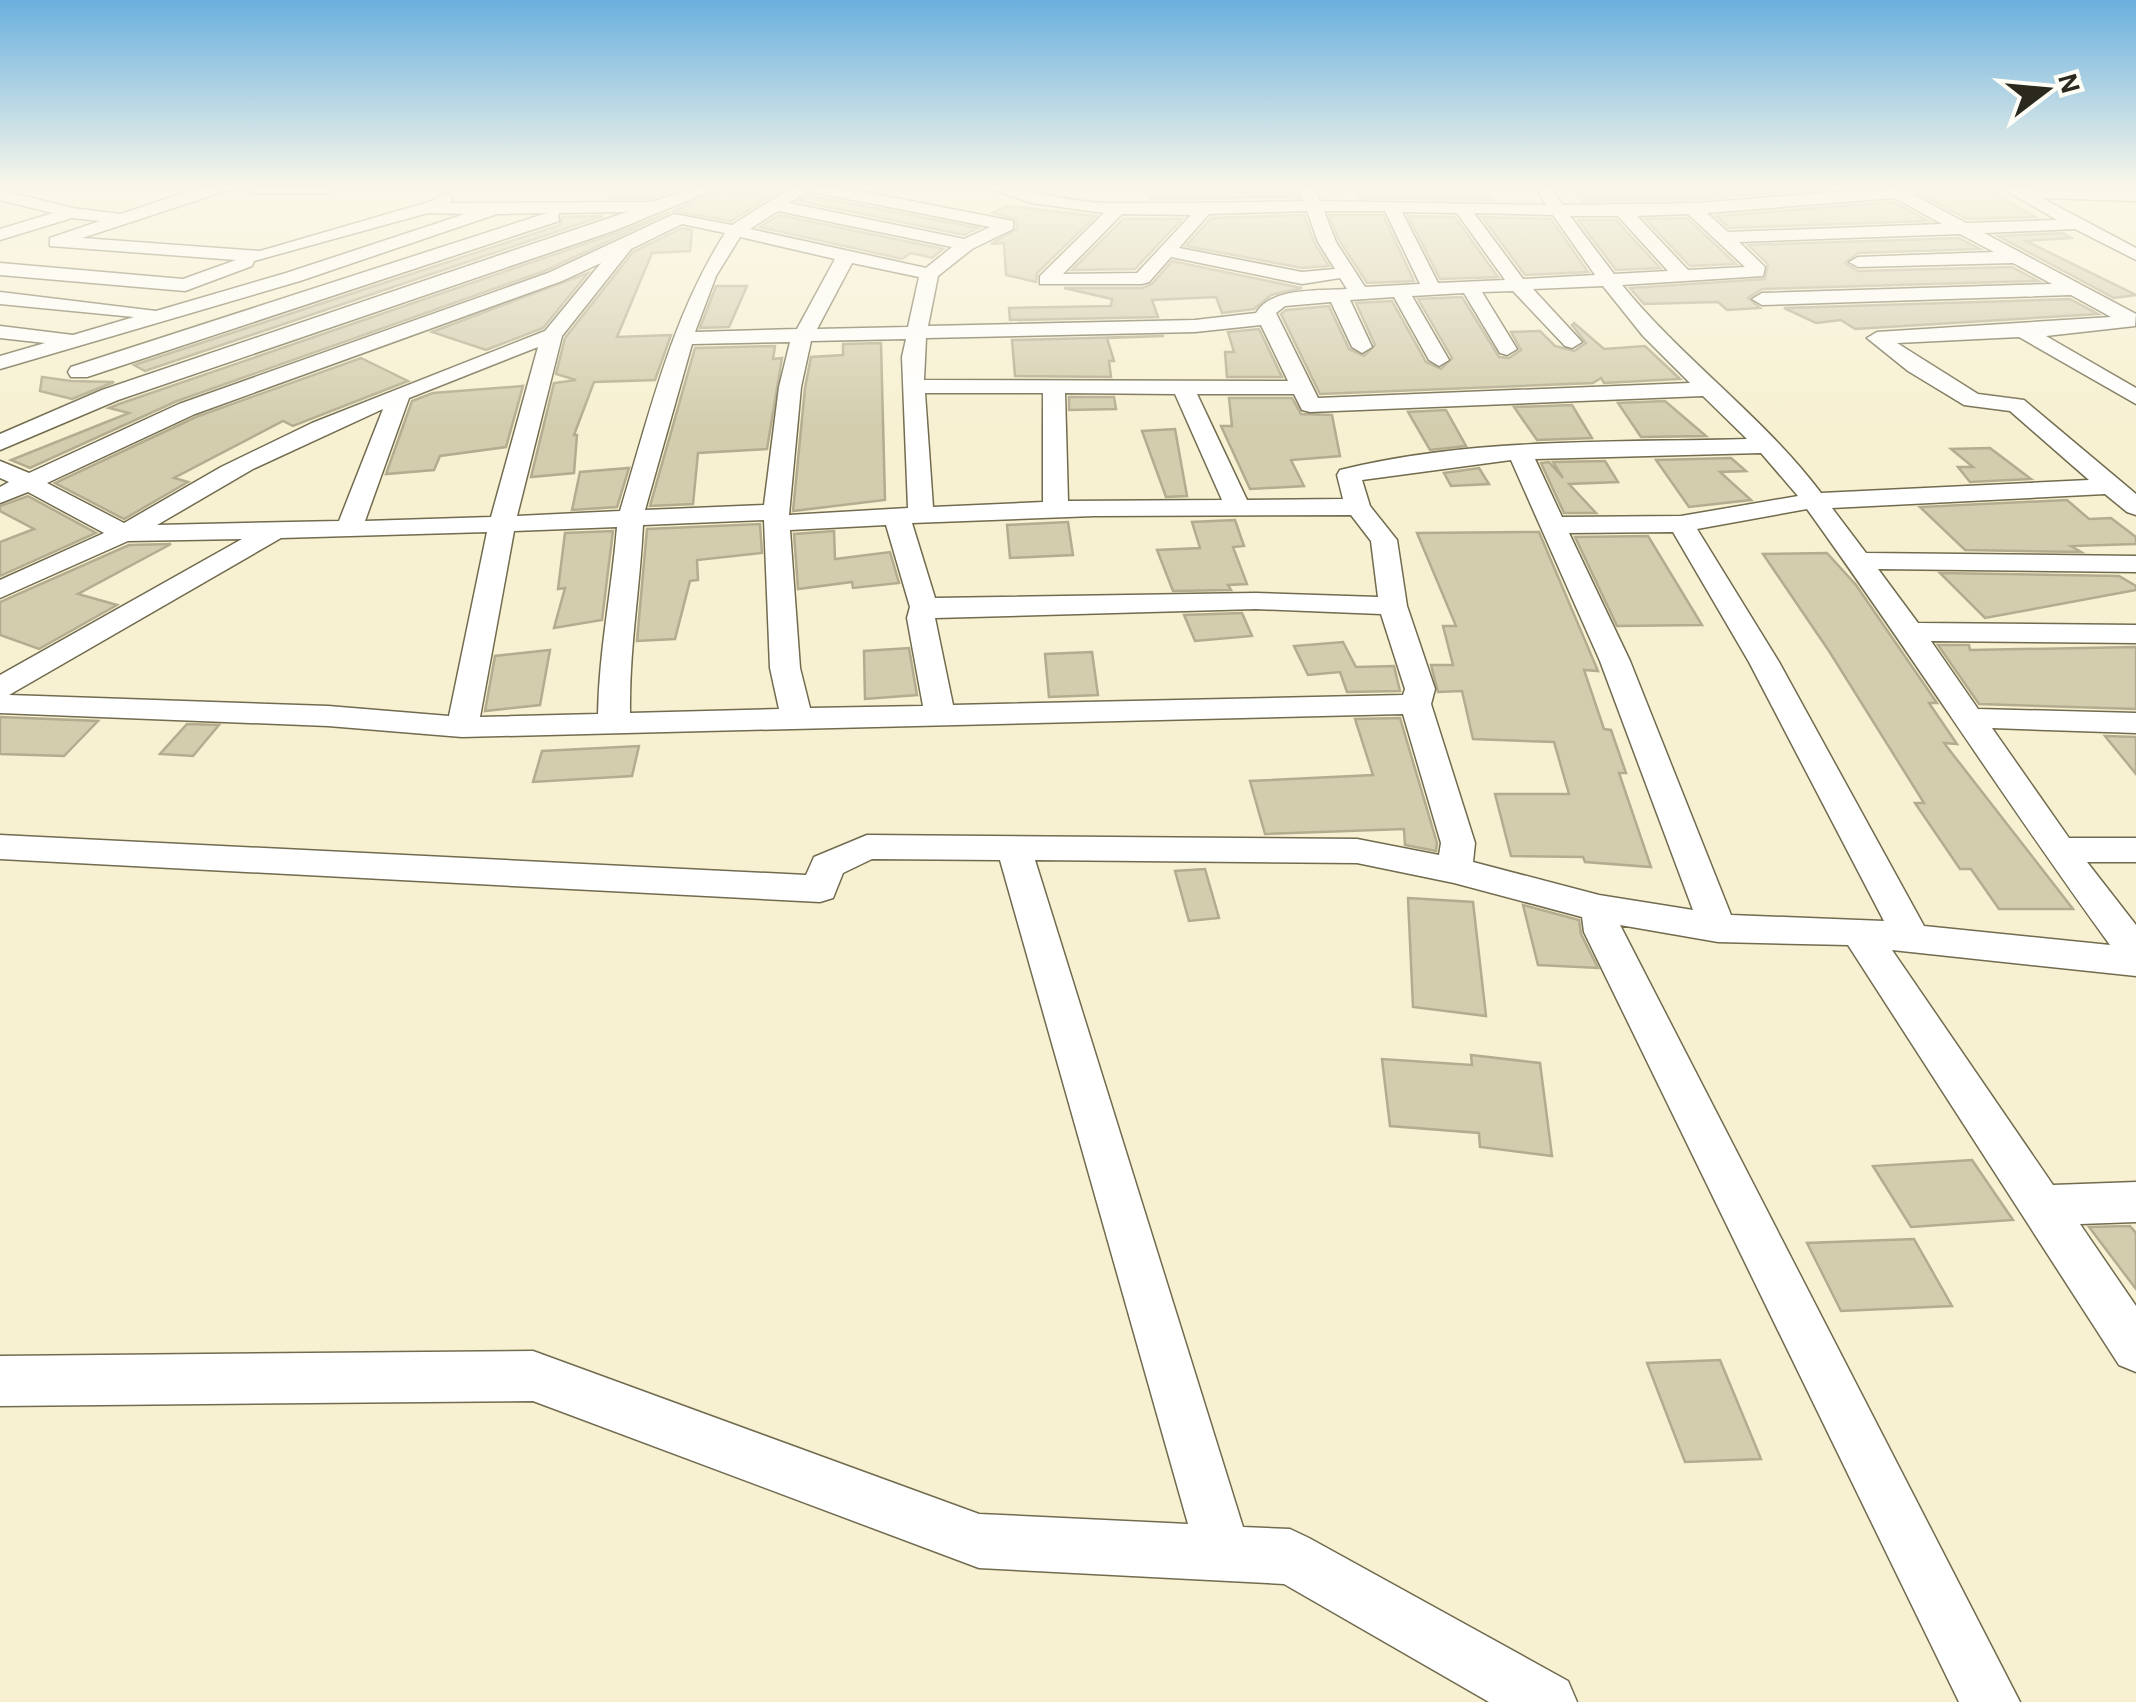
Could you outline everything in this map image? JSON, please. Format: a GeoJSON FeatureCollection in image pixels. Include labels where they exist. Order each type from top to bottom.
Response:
{"type":"FeatureCollection","features":[{"type":"Feature","properties":{"kind":"street"},"geometry":{"type":"LineString","coordinates":[[0,269],[185,285],[234,266]]}},
{"type":"Feature","properties":{"kind":"street"},"geometry":{"type":"LineString","coordinates":[[4,364],[324,266]]}},
{"type":"Feature","properties":{"kind":"street"},"geometry":{"type":"LineString","coordinates":[[79,372],[409,266]]}},
{"type":"Feature","properties":{"kind":"street"},"geometry":{"type":"LineString","coordinates":[[0,443],[135,386],[490,266]]}},
{"type":"Feature","properties":{"kind":"street"},"geometry":{"type":"LineString","coordinates":[[0,496],[186,409],[578,266]]}},
{"type":"Feature","properties":{"kind":"street"},"geometry":{"type":"LineString","coordinates":[[462,727],[502,524],[552,335],[607,266]]}},
{"type":"Feature","properties":{"kind":"street"},"geometry":{"type":"LineString","coordinates":[[614,725],[614,661],[625,604],[631,516],[684,338],[713,266]]}},
{"type":"Feature","properties":{"kind":"street"},"geometry":{"type":"LineString","coordinates":[[797,718],[785,668],[777,518],[790,386],[804,334],[840,266]]}},
{"type":"Feature","properties":{"kind":"street"},"geometry":{"type":"LineString","coordinates":[[894,266],[929,274]]}},
{"type":"Feature","properties":{"kind":"street"},"geometry":{"type":"LineString","coordinates":[[939,266],[929,274],[914,332],[914,449],[909,516],[924,607],[921,618],[940,716]]}},
{"type":"Feature","properties":{"kind":"street"},"geometry":{"type":"LineString","coordinates":[[1060,266],[1047,280],[1142,278],[1153,266]]}},
{"type":"Feature","properties":{"kind":"street"},"geometry":{"type":"LineString","coordinates":[[1245,266],[1302,278],[1346,271]]}},
{"type":"Feature","properties":{"kind":"street"},"geometry":{"type":"LineString","coordinates":[[1343,266],[1362,348]]}},
{"type":"Feature","properties":{"kind":"street"},"geometry":{"type":"LineString","coordinates":[[1420,266],[1432,290]]}},
{"type":"Feature","properties":{"kind":"street"},"geometry":{"type":"LineString","coordinates":[[1505,266],[1572,342]]}},
{"type":"Feature","properties":{"kind":"street"},"geometry":{"type":"LineString","coordinates":[[1599,266],[1650,332],[1767,446],[1813,501],[1910,632],[2059,850],[2136,952]]}},
{"type":"Feature","properties":{"kind":"street"},"geometry":{"type":"LineString","coordinates":[[1674,266],[1683,276]]}},
{"type":"Feature","properties":{"kind":"street"},"geometry":{"type":"LineString","coordinates":[[1708,389],[1310,405],[1265,312],[1269,305],[1280,301],[1349,294],[1610,282],[1756,272],[1755,266]]}},
{"type":"Feature","properties":{"kind":"street"},"geometry":{"type":"LineString","coordinates":[[1860,266],[1877,298]]}},
{"type":"Feature","properties":{"kind":"street"},"geometry":{"type":"LineString","coordinates":[[2033,266],[2134,320]]}},
{"type":"Feature","properties":{"kind":"street"},"geometry":{"type":"LineString","coordinates":[[1470,288],[1507,349]]}},
{"type":"Feature","properties":{"kind":"street"},"geometry":{"type":"LineString","coordinates":[[1762,300],[2076,290]]}},
{"type":"Feature","properties":{"kind":"street"},"geometry":{"type":"LineString","coordinates":[[1400,291],[1439,360]]}},
{"type":"Feature","properties":{"kind":"street"},"geometry":{"type":"LineString","coordinates":[[0,298],[163,315]]}},
{"type":"Feature","properties":{"kind":"street"},"geometry":{"type":"LineString","coordinates":[[684,338],[1196,326],[1268,318]]}},
{"type":"Feature","properties":{"kind":"street"},"geometry":{"type":"LineString","coordinates":[[2134,320],[2023,331],[1877,338],[1915,367],[1972,400],[2016,405],[2136,506]]}},
{"type":"Feature","properties":{"kind":"street"},"geometry":{"type":"LineString","coordinates":[[2023,331],[2136,397]]}},
{"type":"Feature","properties":{"kind":"street"},"geometry":{"type":"LineString","coordinates":[[0,332],[77,341]]}},
{"type":"Feature","properties":{"kind":"street"},"geometry":{"type":"LineString","coordinates":[[0,590],[124,533],[244,464],[400,394],[552,335]]}},
{"type":"Feature","properties":{"kind":"street"},"geometry":{"type":"LineString","coordinates":[[4,364],[79,372],[135,386]]}},
{"type":"Feature","properties":{"kind":"street"},"geometry":{"type":"LineString","coordinates":[[915,386],[1054,390],[1302,388]]}},
{"type":"Feature","properties":{"kind":"street"},"geometry":{"type":"LineString","coordinates":[[1054,390],[1056,510]]}},
{"type":"Feature","properties":{"kind":"street"},"geometry":{"type":"LineString","coordinates":[[1184,390],[1238,507]]}},
{"type":"Feature","properties":{"kind":"street"},"geometry":{"type":"LineString","coordinates":[[350,529],[400,394]]}},
{"type":"Feature","properties":{"kind":"street"},"geometry":{"type":"LineString","coordinates":[[1454,870],[1458,843],[1416,704],[1420,690],[1393,606],[1384,540],[1358,507],[1350,475],[1448,458],[1767,446]]}},
{"type":"Feature","properties":{"kind":"street"},"geometry":{"type":"LineString","coordinates":[[1521,454],[1615,661],[1718,928]]}},
{"type":"Feature","properties":{"kind":"street"},"geometry":{"type":"LineString","coordinates":[[0,468],[124,533],[502,524],[631,516],[777,518],[1358,507]]}},
{"type":"Feature","properties":{"kind":"street"},"geometry":{"type":"LineString","coordinates":[[1551,525],[1681,524],[1813,501],[2110,486]]}},
{"type":"Feature","properties":{"kind":"street"},"geometry":{"type":"LineString","coordinates":[[1681,524],[1764,662],[1912,939]]}},
{"type":"Feature","properties":{"kind":"street"},"geometry":{"type":"LineString","coordinates":[[0,688],[277,530]]}},
{"type":"Feature","properties":{"kind":"street"},"geometry":{"type":"LineString","coordinates":[[1856,561],[2136,564]]}},
{"type":"Feature","properties":{"kind":"street"},"geometry":{"type":"LineString","coordinates":[[924,607],[1256,601],[1393,606]]}},
{"type":"Feature","properties":{"kind":"street"},"geometry":{"type":"LineString","coordinates":[[1910,632],[2136,634]]}},
{"type":"Feature","properties":{"kind":"street"},"geometry":{"type":"LineString","coordinates":[[0,704],[328,716],[462,727],[1416,704]]}},
{"type":"Feature","properties":{"kind":"street"},"geometry":{"type":"LineString","coordinates":[[1967,718],[2136,723]]}},
{"type":"Feature","properties":{"kind":"street"},"geometry":{"type":"LineString","coordinates":[[0,847],[820,889],[826,866],[867,846],[1356,851],[1454,870],[1599,908],[1718,928],[1859,931],[2136,962]]}},
{"type":"Feature","properties":{"kind":"street"},"geometry":{"type":"LineString","coordinates":[[1014,848],[1224,1554]]}},
{"type":"Feature","properties":{"kind":"street"},"geometry":{"type":"LineString","coordinates":[[2059,850],[2136,850]]}},
{"type":"Feature","properties":{"kind":"street"},"geometry":{"type":"LineString","coordinates":[[1599,908],[1603,932],[1990,1702]]}},
{"type":"Feature","properties":{"kind":"street"},"geometry":{"type":"LineString","coordinates":[[1859,931],[2136,1348]]}},
{"type":"Feature","properties":{"kind":"street"},"geometry":{"type":"LineString","coordinates":[[2039,1206],[2136,1202]]}},
{"type":"Feature","properties":{"kind":"street"},"geometry":{"type":"LineString","coordinates":[[0,1381],[533,1376],[980,1541],[1290,1557],[1547,1702]]}},
{"type":"Feature","properties":{"kind":"building"},"geometry":{"type":"Polygon","coordinates":[[[434,266],[454,266],[145,371],[134,365],[434,266]]]}},
{"type":"Feature","properties":{"kind":"building"},"geometry":{"type":"Polygon","coordinates":[[[520,266],[555,266],[177,401],[30,468],[11,460],[129,413],[109,408],[520,266]]]}},
{"type":"Feature","properties":{"kind":"building"},"geometry":{"type":"Polygon","coordinates":[[[622,266],[646,266],[617,337],[671,335],[655,380],[594,382],[574,435],[574,473],[531,477],[554,383],[576,380],[556,374],[565,338],[622,266]]]}},
{"type":"Feature","properties":{"kind":"building"},"geometry":{"type":"Polygon","coordinates":[[[1005,266],[1044,266],[1037,273],[1036,282],[1006,275],[1005,266]]]}},
{"type":"Feature","properties":{"kind":"building"},"geometry":{"type":"Polygon","coordinates":[[[1076,266],[1137,266],[1135,269],[1072,270],[1076,266]]]}},
{"type":"Feature","properties":{"kind":"building"},"geometry":{"type":"Polygon","coordinates":[[[1167,266],[1198,266],[1302,288],[1271,295],[1254,309],[1222,313],[1216,297],[1152,300],[1158,317],[1010,320],[1009,308],[1111,306],[1112,299],[1064,288],[1143,288],[1167,266]]]}},
{"type":"Feature","properties":{"kind":"building"},"geometry":{"type":"Polygon","coordinates":[[[1356,266],[1407,266],[1414,281],[1367,283],[1356,266]]]}},
{"type":"Feature","properties":{"kind":"building"},"geometry":{"type":"Polygon","coordinates":[[[1434,266],[1490,266],[1498,277],[1440,279],[1434,266]]]}},
{"type":"Feature","properties":{"kind":"building"},"geometry":{"type":"Polygon","coordinates":[[[1519,266],[1584,266],[1588,272],[1525,275],[1519,266]]]}},
{"type":"Feature","properties":{"kind":"building"},"geometry":{"type":"Polygon","coordinates":[[[1613,266],[1660,268],[1616,270],[1613,266]]]}},
{"type":"Feature","properties":{"kind":"building"},"geometry":{"type":"Polygon","coordinates":[[[1768,266],[1851,266],[1858,271],[2012,267],[2038,281],[1762,289],[1748,298],[1760,308],[1727,310],[1718,302],[1644,304],[1630,288],[1765,279],[1768,266]]]}},
{"type":"Feature","properties":{"kind":"building"},"geometry":{"type":"Polygon","coordinates":[[[2055,266],[2078,266],[2136,295],[2114,298],[2055,266]]]}},
{"type":"Feature","properties":{"kind":"building"},"geometry":{"type":"Polygon","coordinates":[[[588,273],[543,328],[486,350],[432,332],[588,273]]]}},
{"type":"Feature","properties":{"kind":"building"},"geometry":{"type":"Polygon","coordinates":[[[716,286],[747,286],[729,327],[700,328],[716,286]]]}},
{"type":"Feature","properties":{"kind":"building"},"geometry":{"type":"Polygon","coordinates":[[[1462,297],[1499,357],[1509,358],[1521,350],[1511,332],[1540,331],[1555,346],[1574,351],[1586,343],[1574,323],[1604,349],[1645,346],[1680,379],[1604,383],[1601,378],[1593,383],[1320,394],[1281,314],[1286,310],[1329,306],[1349,349],[1364,356],[1375,345],[1356,303],[1392,301],[1426,362],[1441,369],[1452,358],[1418,299],[1462,297]]]}},
{"type":"Feature","properties":{"kind":"building"},"geometry":{"type":"Polygon","coordinates":[[[2070,299],[2098,314],[1855,329],[1841,320],[1816,323],[1784,308],[2070,299]]]}},
{"type":"Feature","properties":{"kind":"building"},"geometry":{"type":"Polygon","coordinates":[[[1259,329],[1282,377],[1227,377],[1225,352],[1234,352],[1228,332],[1259,329]]]}},
{"type":"Feature","properties":{"kind":"building"},"geometry":{"type":"Polygon","coordinates":[[[1164,336],[1107,338],[1114,361],[1109,361],[1111,377],[1015,376],[1012,340],[1164,336]]]}},
{"type":"Feature","properties":{"kind":"building"},"geometry":{"type":"Polygon","coordinates":[[[881,343],[885,500],[793,511],[811,357],[843,355],[843,344],[881,343]]]}},
{"type":"Feature","properties":{"kind":"building"},"geometry":{"type":"Polygon","coordinates":[[[775,346],[773,359],[782,358],[767,449],[698,453],[693,504],[650,506],[695,348],[775,346]]]}},
{"type":"Feature","properties":{"kind":"building"},"geometry":{"type":"Polygon","coordinates":[[[361,358],[408,381],[293,426],[283,421],[174,478],[188,482],[124,519],[55,483],[196,417],[361,358]]]}},
{"type":"Feature","properties":{"kind":"building"},"geometry":{"type":"Polygon","coordinates":[[[42,377],[114,382],[72,399],[40,391],[42,377]]]}},
{"type":"Feature","properties":{"kind":"building"},"geometry":{"type":"Polygon","coordinates":[[[523,386],[506,447],[440,456],[434,470],[386,474],[412,401],[433,393],[523,386]]]}},
{"type":"Feature","properties":{"kind":"building"},"geometry":{"type":"Polygon","coordinates":[[[1069,397],[1114,397],[1116,409],[1069,410],[1069,397]]]}},
{"type":"Feature","properties":{"kind":"building"},"geometry":{"type":"Polygon","coordinates":[[[1229,398],[1292,398],[1301,414],[1332,415],[1340,456],[1291,460],[1304,486],[1250,489],[1221,426],[1232,426],[1229,398]]]}},
{"type":"Feature","properties":{"kind":"building"},"geometry":{"type":"Polygon","coordinates":[[[1665,401],[1706,436],[1641,437],[1618,403],[1665,401]]]}},
{"type":"Feature","properties":{"kind":"building"},"geometry":{"type":"Polygon","coordinates":[[[1572,405],[1592,438],[1537,440],[1514,407],[1572,405]]]}},
{"type":"Feature","properties":{"kind":"building"},"geometry":{"type":"Polygon","coordinates":[[[1446,410],[1466,446],[1430,450],[1408,412],[1446,410]]]}},
{"type":"Feature","properties":{"kind":"building"},"geometry":{"type":"Polygon","coordinates":[[[1175,429],[1187,496],[1166,497],[1142,431],[1175,429]]]}},
{"type":"Feature","properties":{"kind":"building"},"geometry":{"type":"Polygon","coordinates":[[[1990,448],[2031,479],[1970,482],[1958,467],[1973,467],[1951,449],[1990,448]]]}},
{"type":"Feature","properties":{"kind":"building"},"geometry":{"type":"Polygon","coordinates":[[[1731,458],[1746,471],[1720,472],[1751,500],[1689,507],[1656,460],[1731,458]]]}},
{"type":"Feature","properties":{"kind":"building"},"geometry":{"type":"Polygon","coordinates":[[[1605,461],[1618,482],[1569,484],[1596,513],[1564,513],[1541,463],[1549,462],[1563,478],[1553,462],[1605,461]]]}},
{"type":"Feature","properties":{"kind":"building"},"geometry":{"type":"Polygon","coordinates":[[[629,468],[617,507],[572,510],[580,472],[629,468]]]}},
{"type":"Feature","properties":{"kind":"building"},"geometry":{"type":"Polygon","coordinates":[[[1479,468],[1489,484],[1451,486],[1444,473],[1479,468]]]}},
{"type":"Feature","properties":{"kind":"building"},"geometry":{"type":"Polygon","coordinates":[[[28,496],[96,533],[0,576],[0,542],[34,529],[0,511],[0,506],[28,496]]]}},
{"type":"Feature","properties":{"kind":"building"},"geometry":{"type":"Polygon","coordinates":[[[2067,500],[2089,519],[2111,518],[2136,537],[2136,544],[2071,546],[2081,552],[1965,550],[1920,507],[2067,500]]]}},
{"type":"Feature","properties":{"kind":"building"},"geometry":{"type":"Polygon","coordinates":[[[1235,520],[1244,546],[1233,547],[1247,584],[1228,585],[1231,590],[1173,591],[1157,550],[1200,548],[1192,522],[1235,520]]]}},
{"type":"Feature","properties":{"kind":"building"},"geometry":{"type":"Polygon","coordinates":[[[1068,522],[1073,555],[1010,558],[1007,525],[1068,522]]]}},
{"type":"Feature","properties":{"kind":"building"},"geometry":{"type":"Polygon","coordinates":[[[760,524],[762,553],[697,560],[698,580],[690,581],[675,639],[637,641],[647,529],[760,524]]]}},
{"type":"Feature","properties":{"kind":"building"},"geometry":{"type":"Polygon","coordinates":[[[613,531],[602,620],[554,628],[565,588],[558,589],[565,533],[613,531]]]}},
{"type":"Feature","properties":{"kind":"building"},"geometry":{"type":"Polygon","coordinates":[[[834,531],[835,559],[890,552],[899,583],[853,588],[852,582],[798,589],[794,534],[834,531]]]}},
{"type":"Feature","properties":{"kind":"building"},"geometry":{"type":"Polygon","coordinates":[[[1539,532],[1598,671],[1584,670],[1604,729],[1611,730],[1626,773],[1619,773],[1651,867],[1585,862],[1583,857],[1511,856],[1495,794],[1569,794],[1554,742],[1473,739],[1462,691],[1438,692],[1431,665],[1453,665],[1443,626],[1456,626],[1417,533],[1539,532]]]}},
{"type":"Feature","properties":{"kind":"building"},"geometry":{"type":"Polygon","coordinates":[[[1648,536],[1702,625],[1617,626],[1575,537],[1648,536]]]}},
{"type":"Feature","properties":{"kind":"building"},"geometry":{"type":"Polygon","coordinates":[[[171,544],[78,594],[117,605],[39,649],[0,635],[0,602],[129,545],[171,544]]]}},
{"type":"Feature","properties":{"kind":"building"},"geometry":{"type":"Polygon","coordinates":[[[1827,553],[1856,585],[1937,703],[1929,703],[1957,744],[1944,743],[2073,909],[1999,909],[1971,869],[1960,869],[1915,803],[1924,803],[1829,651],[1763,554],[1827,553]]]}},
{"type":"Feature","properties":{"kind":"building"},"geometry":{"type":"Polygon","coordinates":[[[1940,573],[2119,576],[2136,586],[2136,590],[1985,618],[1940,573]]]}},
{"type":"Feature","properties":{"kind":"building"},"geometry":{"type":"Polygon","coordinates":[[[1242,613],[1252,636],[1195,641],[1184,615],[1242,613]]]}},
{"type":"Feature","properties":{"kind":"building"},"geometry":{"type":"Polygon","coordinates":[[[1343,642],[1356,667],[1394,666],[1400,691],[1347,692],[1340,672],[1308,675],[1294,646],[1343,642]]]}},
{"type":"Feature","properties":{"kind":"building"},"geometry":{"type":"Polygon","coordinates":[[[1938,645],[1969,645],[1970,650],[2136,647],[2136,709],[1979,704],[1938,645]]]}},
{"type":"Feature","properties":{"kind":"building"},"geometry":{"type":"Polygon","coordinates":[[[909,648],[917,695],[865,699],[864,651],[909,648]]]}},
{"type":"Feature","properties":{"kind":"building"},"geometry":{"type":"Polygon","coordinates":[[[550,650],[540,705],[485,711],[495,656],[550,650]]]}},
{"type":"Feature","properties":{"kind":"building"},"geometry":{"type":"Polygon","coordinates":[[[1092,652],[1098,695],[1049,697],[1045,654],[1092,652]]]}},
{"type":"Feature","properties":{"kind":"building"},"geometry":{"type":"Polygon","coordinates":[[[0,717],[98,721],[64,756],[0,754],[0,717]]]}},
{"type":"Feature","properties":{"kind":"building"},"geometry":{"type":"Polygon","coordinates":[[[1400,718],[1437,843],[1436,851],[1405,845],[1404,829],[1265,834],[1250,781],[1373,775],[1355,719],[1400,718]]]}},
{"type":"Feature","properties":{"kind":"building"},"geometry":{"type":"Polygon","coordinates":[[[187,724],[219,725],[193,756],[160,754],[187,724]]]}},
{"type":"Feature","properties":{"kind":"building"},"geometry":{"type":"Polygon","coordinates":[[[2105,736],[2136,737],[2136,774],[2105,736]]]}},
{"type":"Feature","properties":{"kind":"building"},"geometry":{"type":"Polygon","coordinates":[[[639,746],[632,776],[533,782],[542,751],[639,746]]]}},
{"type":"Feature","properties":{"kind":"building"},"geometry":{"type":"Polygon","coordinates":[[[1205,869],[1219,918],[1189,921],[1175,871],[1205,869]]]}},
{"type":"Feature","properties":{"kind":"building"},"geometry":{"type":"Polygon","coordinates":[[[1408,898],[1473,902],[1486,1016],[1413,1007],[1408,898]]]}},
{"type":"Feature","properties":{"kind":"building"},"geometry":{"type":"Polygon","coordinates":[[[1523,905],[1579,920],[1581,934],[1598,968],[1538,965],[1523,905]]]}},
{"type":"Feature","properties":{"kind":"building"},"geometry":{"type":"Polygon","coordinates":[[[1471,1055],[1540,1063],[1552,1156],[1480,1147],[1479,1133],[1390,1126],[1382,1059],[1472,1065],[1471,1055]]]}},
{"type":"Feature","properties":{"kind":"building"},"geometry":{"type":"Polygon","coordinates":[[[1972,1160],[2013,1220],[1911,1227],[1873,1166],[1972,1160]]]}},
{"type":"Feature","properties":{"kind":"building"},"geometry":{"type":"Polygon","coordinates":[[[2130,1226],[2136,1233],[2136,1289],[2089,1227],[2130,1226]]]}},
{"type":"Feature","properties":{"kind":"building"},"geometry":{"type":"Polygon","coordinates":[[[1914,1239],[1952,1306],[1841,1311],[1807,1243],[1914,1239]]]}},
{"type":"Feature","properties":{"kind":"building"},"geometry":{"type":"Polygon","coordinates":[[[1720,1360],[1761,1459],[1685,1462],[1647,1363],[1720,1360]]]}}]}
